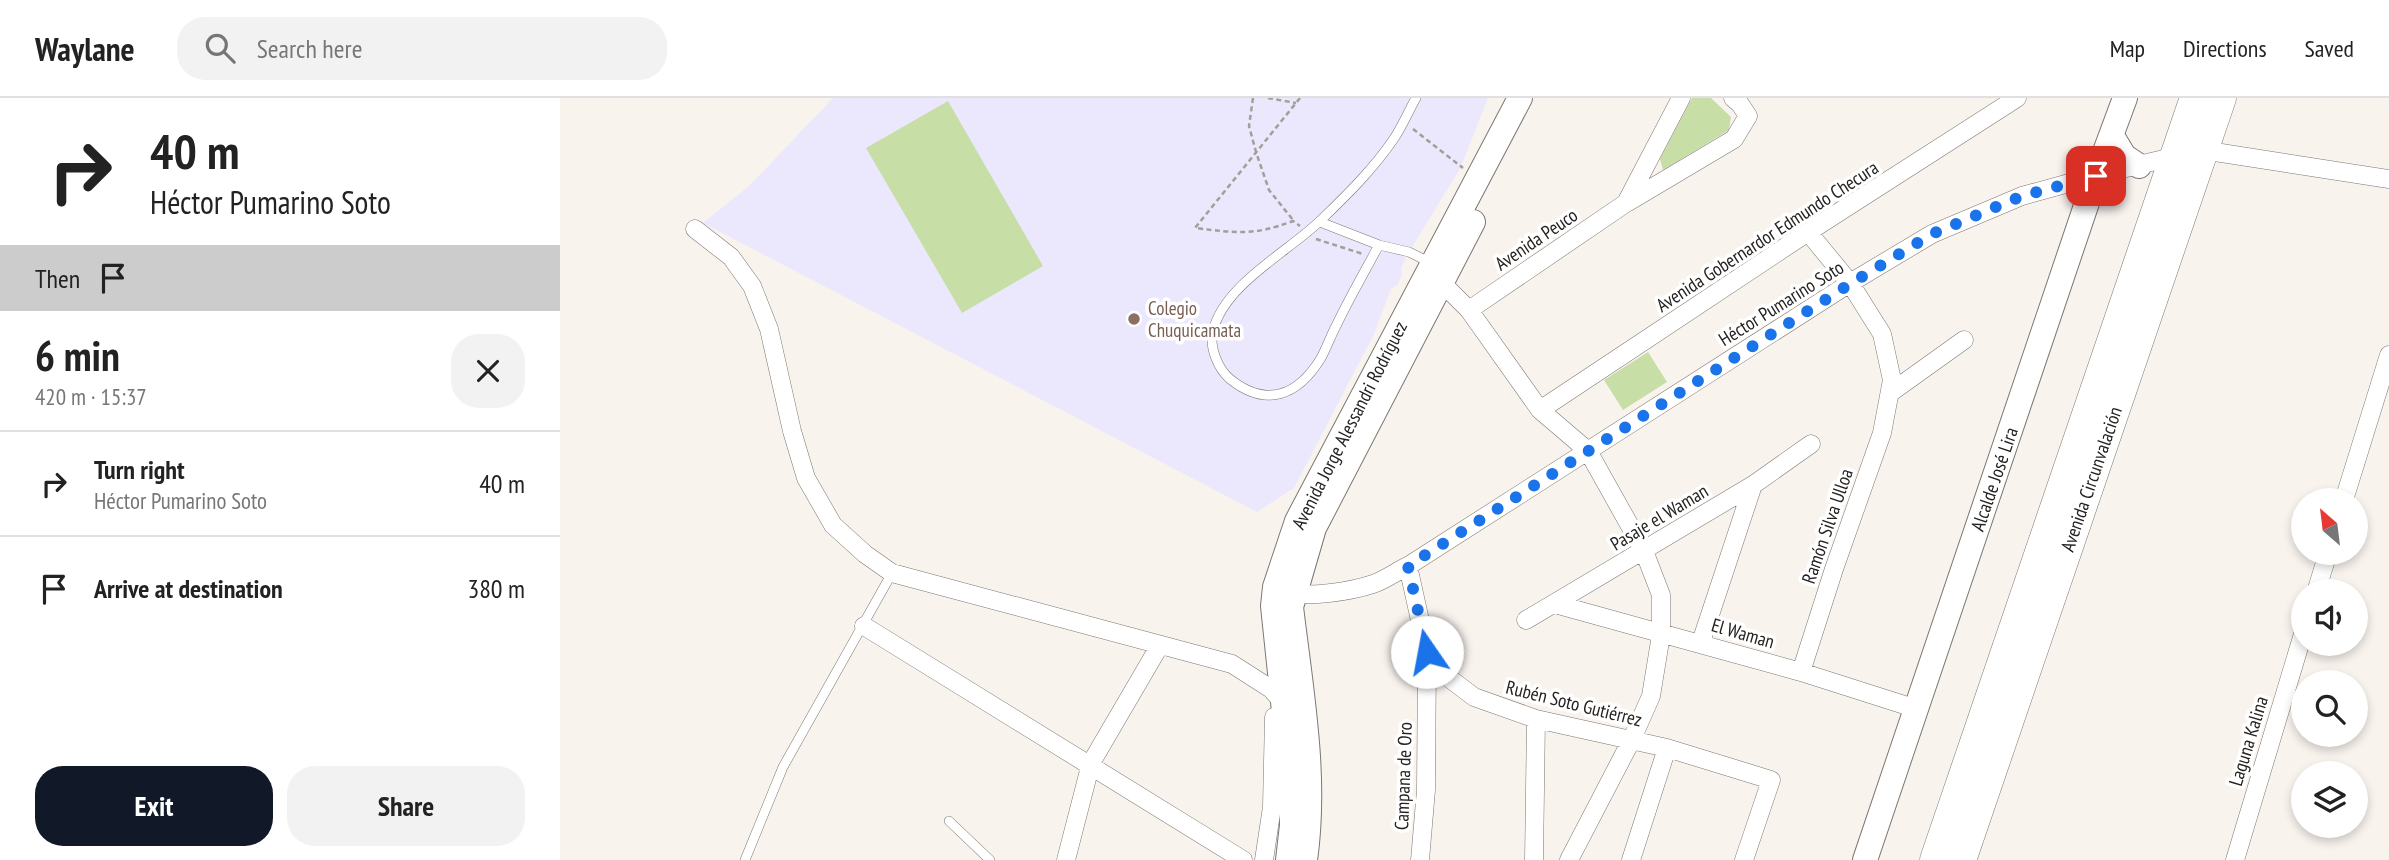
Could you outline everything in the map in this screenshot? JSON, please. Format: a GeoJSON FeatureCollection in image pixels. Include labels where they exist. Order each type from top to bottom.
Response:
{"type":"FeatureCollection","features":[{"type":"Feature","properties":{"kind":"highway","name":"Avenida Circunvalación"},"geometry":{"type":"LineString","coordinates":[[1961,860],[2189,154],[2196,98]]}},
{"type":"Feature","properties":{"kind":"highway","name":"Avenida Circunvalación"},"geometry":{"type":"LineString","coordinates":[[1936,860],[2189,154],[2220,98]]}},
{"type":"Feature","properties":{"kind":"street","name":"Avenida Jorge Alessandri Rodríguez"},"geometry":{"type":"LineString","coordinates":[[1436,273],[1478,177],[1520,98]]}},
{"type":"Feature","properties":{"kind":"street","name":"Avenida Jorge Alessandri Rodríguez"},"geometry":{"type":"LineString","coordinates":[[1287,860],[1292,825],[1291,778],[1276,695],[1273,606],[1285,591],[1297,522],[1537,98]]}},
{"type":"Feature","properties":{"kind":"street","name":"Avenida Peuco"},"geometry":{"type":"LineString","coordinates":[[1626,203],[1681,98]]}},
{"type":"Feature","properties":{"kind":"street","name":"Avenida Peuco"},"geometry":{"type":"LineString","coordinates":[[1469,310],[1626,203],[1734,139],[1748,116],[1732,98]]}},
{"type":"Feature","properties":{"kind":"street","name":"Avenida Gobernardor Edmundo Checura"},"geometry":{"type":"LineString","coordinates":[[1540,410],[1808,232],[2017,98]]}},
{"type":"Feature","properties":{"kind":"street","name":"Alcalde José Lira"},"geometry":{"type":"LineString","coordinates":[[1865,860],[2096,176],[2125,98]]}},
{"type":"Feature","properties":{"kind":"street"},"geometry":{"type":"LineString","coordinates":[[2112,136],[2124,156],[2139,166]]}},
{"type":"Feature","properties":{"kind":"street","name":"Héctor Pumarino Soto"},"geometry":{"type":"LineString","coordinates":[[1285,591],[1313,595],[1373,584],[1408,566],[1932,234],[2022,196],[2189,154],[2389,179]]}},
{"type":"Feature","properties":{"kind":"street"},"geometry":{"type":"LineString","coordinates":[[695,229],[731,257],[752,286],[769,329],[792,431],[807,478],[833,525],[865,554],[892,573],[1231,664],[1276,695],[1272,807],[1264,860]]}},
{"type":"Feature","properties":{"kind":"street","name":"Ramón Silva Ulloa"},"geometry":{"type":"LineString","coordinates":[[1801,671],[1882,433],[1892,380],[1882,334],[1850,284],[1808,232]]}},
{"type":"Feature","properties":{"kind":"street"},"geometry":{"type":"LineString","coordinates":[[1436,273],[1469,310],[1540,410],[1588,451],[1644,551],[1661,596],[1661,635],[1650,696],[1632,739],[1569,860]]}},
{"type":"Feature","properties":{"kind":"street"},"geometry":{"type":"LineString","coordinates":[[1890,393],[1965,340]]}},
{"type":"Feature","properties":{"kind":"street"},"geometry":{"type":"LineString","coordinates":[[2348,488],[2389,355]]}},
{"type":"Feature","properties":{"kind":"street","name":"Pasaje el Waman"},"geometry":{"type":"LineString","coordinates":[[1526,620],[1753,485],[1811,444]]}},
{"type":"Feature","properties":{"kind":"street"},"geometry":{"type":"LineString","coordinates":[[1700,642],[1753,485]]}},
{"type":"Feature","properties":{"kind":"street","name":"Rubén Soto Gutiérrez"},"geometry":{"type":"LineString","coordinates":[[1408,566],[1427,652],[1449,678],[1474,697],[1536,719],[1667,748],[1771,780],[1744,860]]}},
{"type":"Feature","properties":{"kind":"street","name":"Avenida Jorge Alessandri Rodríguez"},"geometry":{"type":"LineString","coordinates":[[1285,591],[1291,607],[1309,759],[1310,825],[1305,860]]}},
{"type":"Feature","properties":{"kind":"street","name":"El Waman"},"geometry":{"type":"LineString","coordinates":[[1555,604],[1801,671],[1917,709]]}},
{"type":"Feature","properties":{"kind":"street"},"geometry":{"type":"LineString","coordinates":[[864,626],[1243,860]]}},
{"type":"Feature","properties":{"kind":"street"},"geometry":{"type":"LineString","coordinates":[[1066,860],[1090,765],[1160,645]]}},
{"type":"Feature","properties":{"kind":"street","name":"Campana de Oro"},"geometry":{"type":"LineString","coordinates":[[1420,860],[1426,790],[1427,652]]}},
{"type":"Feature","properties":{"kind":"street","name":"Laguna Kalina"},"geometry":{"type":"LineString","coordinates":[[2235,860],[2296,656]]}},
{"type":"Feature","properties":{"kind":"street"},"geometry":{"type":"LineString","coordinates":[[1534,860],[1536,719]]}},
{"type":"Feature","properties":{"kind":"street"},"geometry":{"type":"LineString","coordinates":[[1631,860],[1667,748]]}},
{"type":"Feature","properties":{"kind":"lane"},"geometry":{"type":"LineString","coordinates":[[1379,245],[1321,358],[1301,383],[1282,395],[1264,396],[1243,389],[1225,374],[1213,352],[1213,332],[1223,308],[1242,286],[1320,222],[1364,177],[1394,139],[1416,98]]}},
{"type":"Feature","properties":{"kind":"lane"},"geometry":{"type":"LineString","coordinates":[[1320,222],[1379,245],[1409,252],[1436,273]]}},
{"type":"Feature","properties":{"kind":"lane"},"geometry":{"type":"LineString","coordinates":[[746,860],[783,767],[892,573]]}},
{"type":"Feature","properties":{"kind":"lane"},"geometry":{"type":"LineString","coordinates":[[949,821],[990,860]]}},
{"type":"Feature","properties":{"kind":"path"},"geometry":{"type":"LineString","coordinates":[[1253,98],[1249,126],[1269,190],[1293,220],[1317,239],[1373,257]]}},
{"type":"Feature","properties":{"kind":"path"},"geometry":{"type":"LineString","coordinates":[[1268,98],[1296,103]]}},
{"type":"Feature","properties":{"kind":"path"},"geometry":{"type":"LineString","coordinates":[[1293,220],[1269,230],[1239,234],[1195,228],[1300,98]]}},
{"type":"Feature","properties":{"kind":"path"},"geometry":{"type":"LineString","coordinates":[[1404,121],[1438,150],[1478,177]]}},
{"type":"Feature","properties":{"kind":"shaded area","name":"Colegio Chuquicamata"},"geometry":{"type":"Polygon","coordinates":[[[833,98],[1488,98],[1461,167],[1409,252],[1401,268],[1402,275],[1398,284],[1391,289],[1373,336],[1294,488],[1257,512],[703,223],[749,186],[833,98]]]}},
{"type":"Feature","properties":{"kind":"green space"},"geometry":{"type":"Polygon","coordinates":[[[1692,98],[1711,98],[1731,117],[1729,130],[1663,170],[1660,159],[1692,98]]]}},
{"type":"Feature","properties":{"kind":"green space"},"geometry":{"type":"Polygon","coordinates":[[[948,101],[1043,266],[962,313],[866,148],[948,101]]]}},
{"type":"Feature","properties":{"kind":"green space"},"geometry":{"type":"Polygon","coordinates":[[[1648,352],[1667,382],[1623,410],[1604,380],[1648,352]]]}},
{"type":"Feature","properties":{"kind":"place","name":"Colegio Chuquicamata"},"geometry":{"type":"Point","coordinates":[1134,319]}},
{"type":"Feature","properties":{"kind":"route"},"geometry":{"type":"LineString","coordinates":[[1427,652],[1408,566],[1932,234],[2022,196],[2096,176]]}}]}
